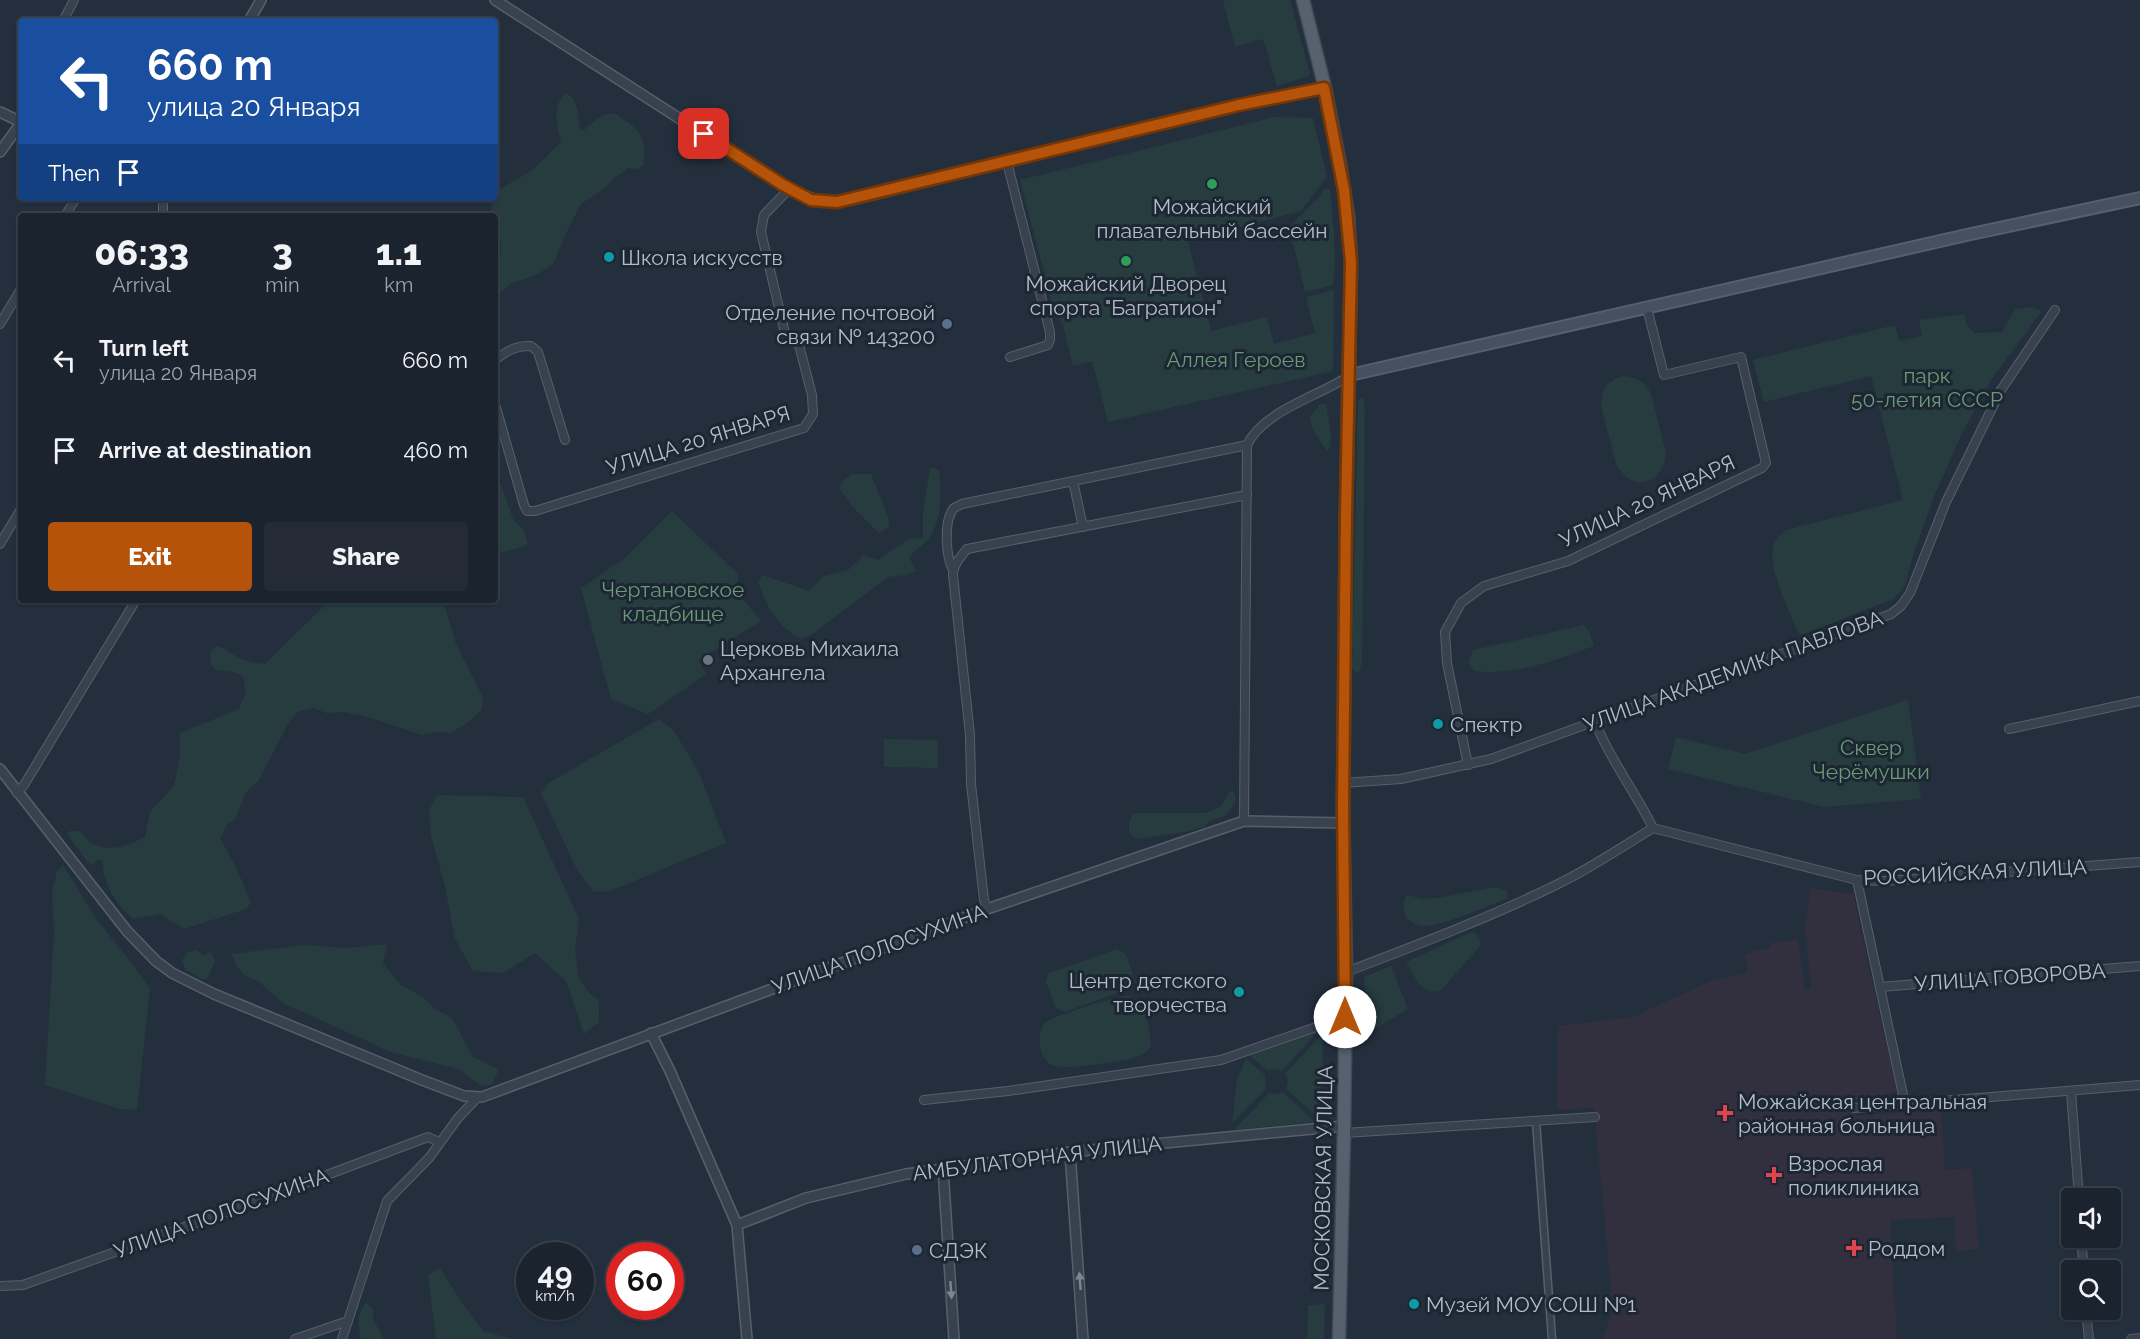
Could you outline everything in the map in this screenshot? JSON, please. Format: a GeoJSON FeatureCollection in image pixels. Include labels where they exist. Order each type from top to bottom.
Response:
{"type":"FeatureCollection","features":[{"type":"Feature","properties":{"kind":"main road","name":"МОСКОВСКАЯ УЛИЦА"},"geometry":{"type":"LineString","coordinates":[[1303,0],[1340,165],[1350,237],[1343,783],[1346,972],[1339,1339]]}},
{"type":"Feature","properties":{"kind":"main road"},"geometry":{"type":"LineString","coordinates":[[1350,375],[1971,234],[2140,198]]}},
{"type":"Feature","properties":{"kind":"street"},"geometry":{"type":"LineString","coordinates":[[65,18],[74,0]]}},
{"type":"Feature","properties":{"kind":"street"},"geometry":{"type":"LineString","coordinates":[[251,18],[261,0]]}},
{"type":"Feature","properties":{"kind":"street"},"geometry":{"type":"LineString","coordinates":[[495,0],[811,200],[837,202],[1239,105],[1324,88]]}},
{"type":"Feature","properties":{"kind":"street"},"geometry":{"type":"LineString","coordinates":[[0,112],[18,121]]}},
{"type":"Feature","properties":{"kind":"street"},"geometry":{"type":"LineString","coordinates":[[0,152],[3,141],[18,125]]}},
{"type":"Feature","properties":{"kind":"street"},"geometry":{"type":"LineString","coordinates":[[1007,162],[1050,332],[1048,345],[1010,357]]}},
{"type":"Feature","properties":{"kind":"street","name":"УЛИЦА 20 ЯНВАРЯ"},"geometry":{"type":"LineString","coordinates":[[498,414],[527,511],[535,511],[580,498],[804,428],[813,414],[812,395],[799,345],[785,333],[761,232],[764,215],[790,188]]}},
{"type":"Feature","properties":{"kind":"street"},"geometry":{"type":"LineString","coordinates":[[0,324],[18,294]]}},
{"type":"Feature","properties":{"kind":"street","name":"УЛИЦА 20 ЯНВАРЯ"},"geometry":{"type":"LineString","coordinates":[[1468,765],[1447,663],[1445,632],[1461,603],[1484,586],[1568,561],[1762,468],[1766,463],[1741,357],[1664,375],[1647,308]]}},
{"type":"Feature","properties":{"kind":"street","name":"УЛИЦА АКАДЕМИКА ПАВЛОВА"},"geometry":{"type":"LineString","coordinates":[[1343,783],[1401,779],[1491,759],[1891,614],[1901,606],[1910,593],[1946,502],[2001,390],[2055,310]]}},
{"type":"Feature","properties":{"kind":"street"},"geometry":{"type":"LineString","coordinates":[[498,358],[509,349],[524,345],[531,346],[538,352],[565,440]]}},
{"type":"Feature","properties":{"kind":"street"},"geometry":{"type":"LineString","coordinates":[[1244,821],[1247,445],[1255,434],[1280,413],[1335,386],[1350,375]]}},
{"type":"Feature","properties":{"kind":"street"},"geometry":{"type":"LineString","coordinates":[[987,909],[984,900],[971,784],[970,735],[953,570],[946,542],[949,518],[954,508],[962,504],[1247,445]]}},
{"type":"Feature","properties":{"kind":"street"},"geometry":{"type":"LineString","coordinates":[[1073,481],[1083,526]]}},
{"type":"Feature","properties":{"kind":"street"},"geometry":{"type":"LineString","coordinates":[[953,570],[967,549],[1246,495]]}},
{"type":"Feature","properties":{"kind":"street"},"geometry":{"type":"LineString","coordinates":[[0,544],[18,514]]}},
{"type":"Feature","properties":{"kind":"street"},"geometry":{"type":"LineString","coordinates":[[17,793],[134,603]]}},
{"type":"Feature","properties":{"kind":"street"},"geometry":{"type":"LineString","coordinates":[[2009,729],[2140,701]]}},
{"type":"Feature","properties":{"kind":"street"},"geometry":{"type":"LineString","coordinates":[[1346,972],[1392,956],[1522,901],[1561,882],[1653,828],[1612,759],[1595,722]]}},
{"type":"Feature","properties":{"kind":"street"},"geometry":{"type":"LineString","coordinates":[[0,769],[127,932],[149,955],[172,973],[195,985],[422,1080],[464,1096],[477,1098]]}},
{"type":"Feature","properties":{"kind":"street","name":"УЛИЦА ПОЛОСУХИНА"},"geometry":{"type":"LineString","coordinates":[[342,1339],[387,1201],[429,1158],[439,1142],[477,1098],[987,909],[1244,821],[1343,823]]}},
{"type":"Feature","properties":{"kind":"street","name":"РОССИЙСКАЯ УЛИЦА"},"geometry":{"type":"LineString","coordinates":[[1653,828],[1857,880],[1886,881],[2140,862]]}},
{"type":"Feature","properties":{"kind":"street"},"geometry":{"type":"LineString","coordinates":[[1857,880],[1905,1104]]}},
{"type":"Feature","properties":{"kind":"street","name":"УЛИЦА ГОВОРОВА"},"geometry":{"type":"LineString","coordinates":[[1880,987],[2140,966]]}},
{"type":"Feature","properties":{"kind":"street"},"geometry":{"type":"LineString","coordinates":[[924,1100],[1008,1091],[1221,1060],[1345,1017]]}},
{"type":"Feature","properties":{"kind":"street"},"geometry":{"type":"LineString","coordinates":[[651,1033],[670,1071],[737,1225],[747,1339]]}},
{"type":"Feature","properties":{"kind":"street"},"geometry":{"type":"LineString","coordinates":[[1854,1108],[2140,1085]]}},
{"type":"Feature","properties":{"kind":"street"},"geometry":{"type":"LineString","coordinates":[[2071,1091],[2078,1188]]}},
{"type":"Feature","properties":{"kind":"street","name":"АМБУЛАТОРНАЯ УЛИЦА"},"geometry":{"type":"LineString","coordinates":[[737,1225],[806,1198],[906,1174],[1070,1152],[1344,1130],[1595,1117]]}},
{"type":"Feature","properties":{"kind":"street"},"geometry":{"type":"LineString","coordinates":[[1536,1121],[1552,1339]]}},
{"type":"Feature","properties":{"kind":"street","name":"УЛИЦА ПОЛОСУХИНА"},"geometry":{"type":"LineString","coordinates":[[0,1286],[22,1285],[428,1137],[439,1142]]}},
{"type":"Feature","properties":{"kind":"street"},"geometry":{"type":"LineString","coordinates":[[1070,1152],[1083,1339]]}},
{"type":"Feature","properties":{"kind":"street"},"geometry":{"type":"LineString","coordinates":[[943,1168],[954,1339]]}},
{"type":"Feature","properties":{"kind":"street"},"geometry":{"type":"LineString","coordinates":[[2087,1320],[2088,1339]]}},
{"type":"Feature","properties":{"kind":"street"},"geometry":{"type":"LineString","coordinates":[[295,1339],[348,1321]]}},
{"type":"Feature","properties":{"kind":"street"},"geometry":{"type":"LineString","coordinates":[[2131,1339],[2140,1338]]}},
{"type":"Feature","properties":{"kind":"shaded area","name":"Можайская центральная районная больница"},"geometry":{"type":"Polygon","coordinates":[[[1810,888],[1853,894],[1897,1092],[1854,1100],[1855,1116],[1941,1110],[1945,1170],[1972,1168],[1979,1249],[1956,1251],[1954,1217],[1890,1220],[1897,1339],[1602,1339],[1613,1311],[1594,1108],[1557,1110],[1558,1026],[1633,1017],[1713,980],[1747,973],[1745,955],[1753,954],[1753,951],[1769,949],[1771,943],[1798,940],[1805,990],[1811,989],[1805,928],[1810,888]]]}},
{"type":"Feature","properties":{"kind":"green space"},"geometry":{"type":"Polygon","coordinates":[[[1223,0],[1290,0],[1310,73],[1308,76],[1277,86],[1263,39],[1235,47],[1223,0]]]}},
{"type":"Feature","properties":{"kind":"green space"},"geometry":{"type":"Polygon","coordinates":[[[566,93],[576,104],[580,129],[584,130],[604,115],[610,114],[631,124],[642,138],[644,164],[638,169],[628,168],[581,204],[553,264],[538,274],[510,284],[498,296],[498,258],[501,244],[498,240],[498,213],[491,213],[492,206],[494,201],[498,201],[499,192],[534,168],[561,142],[557,110],[561,98],[566,93]]]}},
{"type":"Feature","properties":{"kind":"green space","name":"Аллея Героев"},"geometry":{"type":"Polygon","coordinates":[[[1275,117],[1313,118],[1327,177],[1301,211],[1188,241],[1211,331],[1267,317],[1274,344],[1315,333],[1306,297],[1334,290],[1333,371],[1108,422],[1092,361],[1073,366],[1063,325],[1053,307],[1020,180],[1275,117]]]}},
{"type":"Feature","properties":{"kind":"green space"},"geometry":{"type":"Polygon","coordinates":[[[1325,188],[1330,190],[1333,226],[1335,261],[1333,285],[1305,292],[1289,227],[1325,188]]]}},
{"type":"Feature","properties":{"kind":"green space","name":"парк 50-летия СССР"},"geometry":{"type":"Polygon","coordinates":[[[2032,307],[2042,311],[1991,380],[1961,435],[1934,497],[1912,558],[1905,586],[1893,599],[1801,635],[1775,572],[1773,549],[1777,539],[1786,530],[1903,500],[1871,376],[1764,402],[1753,360],[1895,325],[1899,341],[1922,336],[1919,320],[1965,314],[1966,324],[1974,333],[2002,332],[2015,309],[2032,307]]]}},
{"type":"Feature","properties":{"kind":"green space"},"geometry":{"type":"Polygon","coordinates":[[[1623,376],[1640,380],[1651,394],[1665,449],[1665,461],[1661,470],[1648,481],[1631,480],[1616,464],[1602,409],[1601,403],[1605,388],[1612,381],[1623,376]]]}},
{"type":"Feature","properties":{"kind":"green space"},"geometry":{"type":"Polygon","coordinates":[[[1361,397],[1365,411],[1362,662],[1360,671],[1356,673],[1352,669],[1358,401],[1361,397]]]}},
{"type":"Feature","properties":{"kind":"green space"},"geometry":{"type":"Polygon","coordinates":[[[1326,403],[1331,435],[1330,448],[1327,451],[1313,430],[1310,417],[1319,405],[1326,403]]]}},
{"type":"Feature","properties":{"kind":"green space"},"geometry":{"type":"Polygon","coordinates":[[[930,467],[939,470],[939,513],[930,537],[909,557],[916,571],[906,575],[888,577],[811,635],[802,639],[787,630],[774,615],[764,598],[758,581],[763,575],[809,591],[824,576],[848,570],[864,555],[878,560],[909,539],[923,538],[923,512],[930,467]]]}},
{"type":"Feature","properties":{"kind":"green space"},"geometry":{"type":"Polygon","coordinates":[[[851,474],[871,474],[889,519],[889,526],[879,533],[851,505],[839,488],[851,474]]]}},
{"type":"Feature","properties":{"kind":"green space"},"geometry":{"type":"Polygon","coordinates":[[[498,475],[513,519],[524,531],[528,543],[522,547],[498,553],[498,475]]]}},
{"type":"Feature","properties":{"kind":"green space","name":"Чертановское кладбище"},"geometry":{"type":"Polygon","coordinates":[[[672,511],[739,575],[735,590],[761,621],[698,660],[706,674],[648,714],[611,699],[581,588],[625,558],[672,511]]]}},
{"type":"Feature","properties":{"kind":"green space"},"geometry":{"type":"Polygon","coordinates":[[[327,603],[444,603],[456,644],[483,697],[481,710],[471,720],[451,733],[438,732],[422,735],[365,716],[344,712],[326,713],[314,708],[299,711],[288,724],[259,780],[246,792],[235,820],[227,824],[220,838],[237,869],[251,903],[246,909],[184,929],[160,914],[133,919],[112,894],[105,878],[103,862],[98,859],[93,865],[88,863],[67,834],[70,831],[79,831],[91,843],[106,848],[126,845],[145,837],[150,812],[174,786],[180,757],[180,733],[239,709],[246,692],[243,676],[216,670],[211,664],[210,653],[216,646],[242,659],[265,664],[327,603]]]}},
{"type":"Feature","properties":{"kind":"green space"},"geometry":{"type":"Polygon","coordinates":[[[1584,625],[1589,631],[1594,646],[1550,661],[1520,669],[1489,672],[1474,671],[1468,662],[1473,650],[1584,625]]]}},
{"type":"Feature","properties":{"kind":"green space","name":"Сквер Черёмушки"},"geometry":{"type":"Polygon","coordinates":[[[1908,700],[1921,799],[1824,807],[1668,769],[1676,737],[1745,754],[1908,700]]]}},
{"type":"Feature","properties":{"kind":"green space"},"geometry":{"type":"Polygon","coordinates":[[[659,719],[674,731],[699,773],[726,843],[610,891],[594,892],[577,870],[541,793],[550,782],[659,719]]]}},
{"type":"Feature","properties":{"kind":"green space"},"geometry":{"type":"Polygon","coordinates":[[[884,739],[938,740],[938,768],[884,767],[884,739]]]}},
{"type":"Feature","properties":{"kind":"green space"},"geometry":{"type":"Polygon","coordinates":[[[1230,791],[1236,798],[1226,816],[1210,821],[1204,827],[1136,839],[1129,833],[1129,823],[1133,813],[1205,813],[1220,807],[1230,791]]]}},
{"type":"Feature","properties":{"kind":"green space"},"geometry":{"type":"Polygon","coordinates":[[[437,795],[523,797],[579,919],[575,949],[578,976],[590,994],[599,1001],[599,1022],[584,1034],[566,981],[535,953],[503,973],[473,971],[455,939],[445,886],[431,836],[429,810],[437,795]]]}},
{"type":"Feature","properties":{"kind":"green space"},"geometry":{"type":"Polygon","coordinates":[[[63,865],[97,920],[150,988],[137,1110],[120,1109],[45,1085],[54,932],[52,892],[57,871],[63,865]]]}},
{"type":"Feature","properties":{"kind":"green space"},"geometry":{"type":"Polygon","coordinates":[[[1497,887],[1507,891],[1508,898],[1438,924],[1417,925],[1407,919],[1404,910],[1407,895],[1423,899],[1436,898],[1497,887]]]}},
{"type":"Feature","properties":{"kind":"green space"},"geometry":{"type":"Polygon","coordinates":[[[1471,932],[1476,933],[1480,939],[1480,946],[1441,990],[1429,991],[1419,984],[1406,962],[1471,932]]]}},
{"type":"Feature","properties":{"kind":"green space"},"geometry":{"type":"Polygon","coordinates":[[[387,944],[383,963],[401,985],[423,997],[434,1008],[452,1018],[473,1057],[499,1070],[491,1085],[481,1086],[459,1069],[391,1052],[283,1003],[258,981],[245,976],[231,954],[304,945],[347,948],[387,944]]]}},
{"type":"Feature","properties":{"kind":"green space"},"geometry":{"type":"Polygon","coordinates":[[[1117,949],[1126,954],[1134,979],[1130,988],[1065,1012],[1056,1008],[1046,982],[1049,973],[1117,949]]]}},
{"type":"Feature","properties":{"kind":"green space"},"geometry":{"type":"Polygon","coordinates":[[[196,950],[204,955],[211,952],[215,961],[207,979],[202,979],[186,970],[182,960],[188,952],[196,950]]]}},
{"type":"Feature","properties":{"kind":"green space"},"geometry":{"type":"Polygon","coordinates":[[[1391,966],[1408,1009],[1366,1034],[1364,977],[1391,966]]]}},
{"type":"Feature","properties":{"kind":"green space"},"geometry":{"type":"Polygon","coordinates":[[[1129,996],[1140,1005],[1148,1023],[1151,1044],[1144,1053],[1125,1060],[1062,1067],[1050,1064],[1043,1056],[1040,1039],[1045,1023],[1086,1006],[1129,996]]]}},
{"type":"Feature","properties":{"kind":"green space"},"geometry":{"type":"Polygon","coordinates":[[[1319,1030],[1282,1071],[1274,1069],[1268,1071],[1249,1055],[1319,1030]]]}},
{"type":"Feature","properties":{"kind":"green space"},"geometry":{"type":"Polygon","coordinates":[[[1323,1033],[1322,1121],[1286,1089],[1288,1079],[1285,1074],[1323,1033]]]}},
{"type":"Feature","properties":{"kind":"green space"},"geometry":{"type":"Polygon","coordinates":[[[1246,1059],[1265,1075],[1266,1089],[1232,1123],[1237,1079],[1246,1059]]]}},
{"type":"Feature","properties":{"kind":"green space"},"geometry":{"type":"Polygon","coordinates":[[[1283,1092],[1315,1122],[1234,1130],[1269,1093],[1283,1092]]]}},
{"type":"Feature","properties":{"kind":"green space"},"geometry":{"type":"Polygon","coordinates":[[[440,1268],[483,1331],[512,1339],[436,1339],[428,1276],[440,1268]]]}},
{"type":"Feature","properties":{"kind":"green space"},"geometry":{"type":"Polygon","coordinates":[[[366,1303],[373,1309],[373,1319],[384,1339],[361,1339],[359,1320],[366,1303]]]}},
{"type":"Feature","properties":{"kind":"green space"},"geometry":{"type":"Polygon","coordinates":[[[1325,1304],[1324,1339],[1307,1339],[1308,1305],[1325,1304]]]}},
{"type":"Feature","properties":{"kind":"place","name":"Можайский плавательный бассейн"},"geometry":{"type":"Point","coordinates":[1212,184]}},
{"type":"Feature","properties":{"kind":"place","name":"Школа искусств"},"geometry":{"type":"Point","coordinates":[609,257]}},
{"type":"Feature","properties":{"kind":"place","name":"Можайский Дворец спорта \"Багратион\""},"geometry":{"type":"Point","coordinates":[1126,261]}},
{"type":"Feature","properties":{"kind":"place","name":"Отделение почтовой связи № 143200"},"geometry":{"type":"Point","coordinates":[947,324]}},
{"type":"Feature","properties":{"kind":"place","name":"Церковь Михаила Архангела"},"geometry":{"type":"Point","coordinates":[708,660]}},
{"type":"Feature","properties":{"kind":"place","name":"Спектр"},"geometry":{"type":"Point","coordinates":[1438,724]}},
{"type":"Feature","properties":{"kind":"place","name":"Центр детского творчества"},"geometry":{"type":"Point","coordinates":[1239,992]}},
{"type":"Feature","properties":{"kind":"place","name":"Можайская центральная районная больница"},"geometry":{"type":"Point","coordinates":[1725,1113]}},
{"type":"Feature","properties":{"kind":"place","name":"Взрослая поликлиника"},"geometry":{"type":"Point","coordinates":[1774,1175]}},
{"type":"Feature","properties":{"kind":"place","name":"Роддом"},"geometry":{"type":"Point","coordinates":[1854,1248]}},
{"type":"Feature","properties":{"kind":"place","name":"СДЭК"},"geometry":{"type":"Point","coordinates":[917,1250]}},
{"type":"Feature","properties":{"kind":"place","name":"Музей МОУ СОШ №1"},"geometry":{"type":"Point","coordinates":[1414,1304]}},
{"type":"Feature","properties":{"kind":"route"},"geometry":{"type":"LineString","coordinates":[[704,134],[783,185],[811,200],[837,202],[1239,105],[1324,88],[1344,190],[1351,262],[1343,807],[1345,1017]]}}]}
